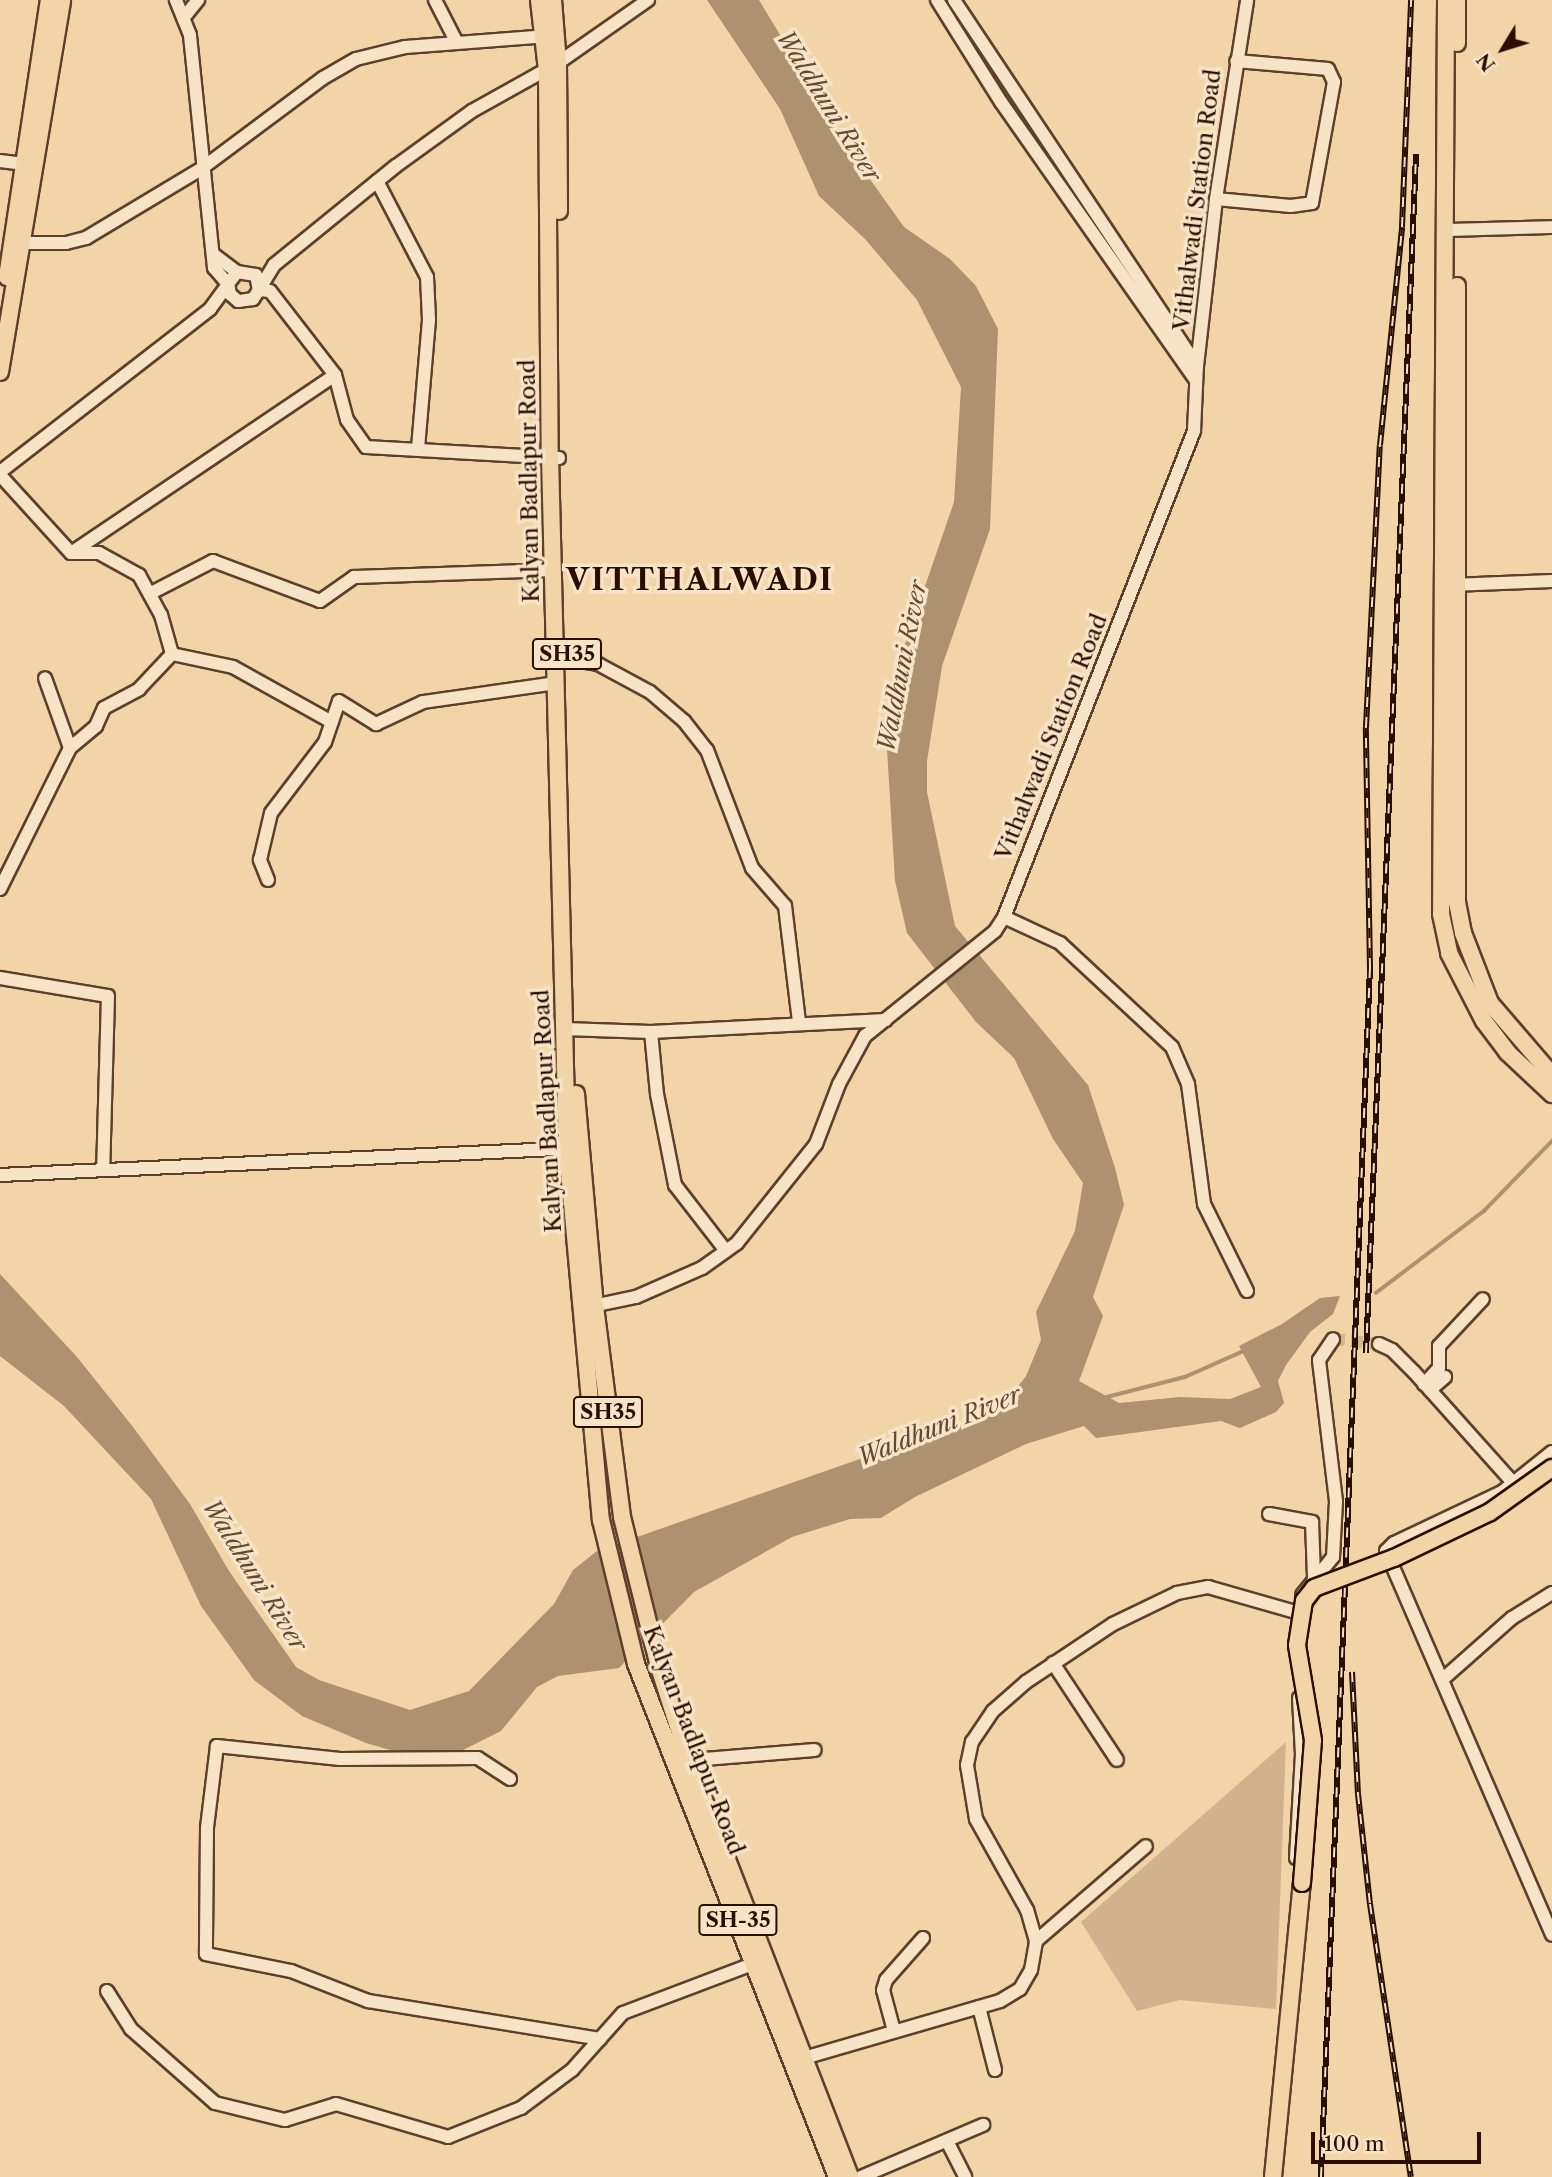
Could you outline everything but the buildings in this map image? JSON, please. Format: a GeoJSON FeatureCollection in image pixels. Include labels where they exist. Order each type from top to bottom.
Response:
{"type":"FeatureCollection","features":[{"type":"Feature","properties":{"kind":"main road"},"geometry":{"type":"LineString","coordinates":[[0,372],[30,165],[49,0]]}},
{"type":"Feature","properties":{"kind":"main road"},"geometry":{"type":"LineString","coordinates":[[30,165],[62,0]]}},
{"type":"Feature","properties":{"kind":"main road","name":"Kalyan Badlapur Road"},"geometry":{"type":"LineString","coordinates":[[539,0],[550,36]]}},
{"type":"Feature","properties":{"kind":"main road","name":"Kalyan Badlapur Road"},"geometry":{"type":"LineString","coordinates":[[553,0],[550,36],[553,66],[554,570],[561,658],[556,683],[573,1148],[589,1307],[601,1520],[636,1664],[682,1761],[799,2059],[837,2177]]}},
{"type":"Feature","properties":{"kind":"main road"},"geometry":{"type":"LineString","coordinates":[[1446,0],[1452,34]]}},
{"type":"Feature","properties":{"kind":"main road"},"geometry":{"type":"LineString","coordinates":[[1457,0],[1452,34],[1449,953],[1465,990],[1507,1052],[1552,1094]]}},
{"type":"Feature","properties":{"kind":"main road"},"geometry":{"type":"LineString","coordinates":[[0,313],[19,243]]}},
{"type":"Feature","properties":{"kind":"main road","name":"Kalyan Badlapur Road"},"geometry":{"type":"LineString","coordinates":[[554,457],[569,1030]]}},
{"type":"Feature","properties":{"kind":"main road"},"geometry":{"type":"LineString","coordinates":[[1449,902],[1490,1003],[1552,1075]]}},
{"type":"Feature","properties":{"kind":"main road","name":"Kalyan Badlapur Road"},"geometry":{"type":"LineString","coordinates":[[589,1307],[622,1517],[682,1761],[755,1963],[850,2177]]}},
{"type":"Feature","properties":{"kind":"main road"},"geometry":{"type":"LineString","coordinates":[[1273,2177],[1300,1909],[1313,1740],[1297,1645],[1304,1601],[1314,1588],[1394,1558],[1490,1512],[1552,1468]]}},
{"type":"Feature","properties":{"kind":"street"},"geometry":{"type":"LineString","coordinates":[[176,0],[185,16],[214,268],[228,284],[230,294],[238,301]]}},
{"type":"Feature","properties":{"kind":"street"},"geometry":{"type":"LineString","coordinates":[[185,16],[198,0]]}},
{"type":"Feature","properties":{"kind":"street"},"geometry":{"type":"LineString","coordinates":[[435,0],[457,43]]}},
{"type":"Feature","properties":{"kind":"street"},"geometry":{"type":"LineString","coordinates":[[210,309],[256,294],[274,265],[377,181],[472,111],[553,66],[648,0]]}},
{"type":"Feature","properties":{"kind":"street"},"geometry":{"type":"LineString","coordinates":[[937,0],[1196,381]]}},
{"type":"Feature","properties":{"kind":"street"},"geometry":{"type":"LineString","coordinates":[[954,0],[1197,366]]}},
{"type":"Feature","properties":{"kind":"street","name":"Vithalwadi Station Road"},"geometry":{"type":"LineString","coordinates":[[589,1307],[636,1297],[702,1268],[726,1251],[775,1200],[816,1144],[839,1084],[865,1036],[923,985],[995,931],[1004,917],[1194,431],[1197,366],[1216,199],[1247,0]]}},
{"type":"Feature","properties":{"kind":"street"},"geometry":{"type":"LineString","coordinates":[[963,41],[975,32]]}},
{"type":"Feature","properties":{"kind":"street"},"geometry":{"type":"LineString","coordinates":[[19,243],[86,238],[201,169],[323,78],[356,59],[405,47],[550,36]]}},
{"type":"Feature","properties":{"kind":"street"},"geometry":{"type":"LineString","coordinates":[[1216,199],[1312,204],[1334,82],[1328,69],[1236,61]]}},
{"type":"Feature","properties":{"kind":"street"},"geometry":{"type":"LineString","coordinates":[[0,161],[30,165]]}},
{"type":"Feature","properties":{"kind":"street"},"geometry":{"type":"LineString","coordinates":[[377,181],[427,276],[429,320],[418,449]]}},
{"type":"Feature","properties":{"kind":"street"},"geometry":{"type":"LineString","coordinates":[[1451,229],[1552,228]]}},
{"type":"Feature","properties":{"kind":"street"},"geometry":{"type":"LineString","coordinates":[[213,254],[237,272],[251,272],[274,265]]}},
{"type":"Feature","properties":{"kind":"street"},"geometry":{"type":"LineString","coordinates":[[172,654],[151,593],[139,575],[115,558],[99,553],[71,553],[0,474],[210,309],[237,272]]}},
{"type":"Feature","properties":{"kind":"street"},"geometry":{"type":"LineString","coordinates":[[251,272],[256,294]]}},
{"type":"Feature","properties":{"kind":"street"},"geometry":{"type":"LineString","coordinates":[[256,294],[277,301],[335,375],[347,420],[366,447],[554,457]]}},
{"type":"Feature","properties":{"kind":"street"},"geometry":{"type":"LineString","coordinates":[[71,553],[335,375]]}},
{"type":"Feature","properties":{"kind":"street"},"geometry":{"type":"LineString","coordinates":[[151,593],[213,561],[320,601],[354,577],[554,570]]}},
{"type":"Feature","properties":{"kind":"street"},"geometry":{"type":"LineString","coordinates":[[1452,585],[1552,581]]}},
{"type":"Feature","properties":{"kind":"street"},"geometry":{"type":"LineString","coordinates":[[172,654],[233,667],[332,722]]}},
{"type":"Feature","properties":{"kind":"street"},"geometry":{"type":"LineString","coordinates":[[0,889],[70,748],[96,726],[104,708],[139,689],[172,654]]}},
{"type":"Feature","properties":{"kind":"street"},"geometry":{"type":"LineString","coordinates":[[561,658],[598,664],[650,692],[684,721],[708,750],[751,868],[785,906],[799,1022]]}},
{"type":"Feature","properties":{"kind":"street"},"geometry":{"type":"LineString","coordinates":[[46,678],[70,748]]}},
{"type":"Feature","properties":{"kind":"street"},"geometry":{"type":"LineString","coordinates":[[268,880],[260,860],[271,813],[325,742],[339,701],[376,724],[423,702],[556,683]]}},
{"type":"Feature","properties":{"kind":"street"},"geometry":{"type":"LineString","coordinates":[[1004,917],[1060,943],[1172,1047],[1188,1084],[1204,1204],[1247,1291]]}},
{"type":"Feature","properties":{"kind":"street"},"geometry":{"type":"LineString","coordinates":[[0,978],[108,996],[103,1170]]}},
{"type":"Feature","properties":{"kind":"street"},"geometry":{"type":"LineString","coordinates":[[569,1030],[651,1032],[799,1022],[886,1020]]}},
{"type":"Feature","properties":{"kind":"street"},"geometry":{"type":"LineString","coordinates":[[651,1032],[675,1185],[726,1251]]}},
{"type":"Feature","properties":{"kind":"street"},"geometry":{"type":"LineString","coordinates":[[0,1175],[573,1148]]}},
{"type":"Feature","properties":{"kind":"street"},"geometry":{"type":"LineString","coordinates":[[1427,1387],[1439,1368],[1440,1346],[1483,1299]]}},
{"type":"Feature","properties":{"kind":"street"},"geometry":{"type":"LineString","coordinates":[[1293,1983],[1287,1963],[1302,1755],[1291,1649],[1296,1612],[1314,1577],[1334,1557],[1336,1502],[1319,1368],[1325,1346],[1333,1339]]}},
{"type":"Feature","properties":{"kind":"street"},"geometry":{"type":"LineString","coordinates":[[1379,1344],[1392,1350],[1514,1485]]}},
{"type":"Feature","properties":{"kind":"street"},"geometry":{"type":"LineString","coordinates":[[1427,1387],[1445,1377]]}},
{"type":"Feature","properties":{"kind":"street"},"geometry":{"type":"LineString","coordinates":[[1552,1452],[1514,1485],[1386,1551],[1552,1935]]}},
{"type":"Feature","properties":{"kind":"street"},"geometry":{"type":"LineString","coordinates":[[1269,1514],[1312,1522],[1314,1577]]}},
{"type":"Feature","properties":{"kind":"street"},"geometry":{"type":"LineString","coordinates":[[799,2059],[979,2007],[1020,1989],[1031,1970],[1036,1941],[1027,1910],[976,1819],[967,1765],[972,1742],[993,1711],[1053,1664],[1113,1624],[1177,1593],[1209,1587],[1296,1612]]}},
{"type":"Feature","properties":{"kind":"street"},"geometry":{"type":"LineString","coordinates":[[1443,1679],[1512,1618],[1552,1593]]}},
{"type":"Feature","properties":{"kind":"street"},"geometry":{"type":"LineString","coordinates":[[1053,1664],[1117,1760]]}},
{"type":"Feature","properties":{"kind":"street"},"geometry":{"type":"LineString","coordinates":[[510,1779],[478,1758],[340,1759],[217,1746],[207,1828],[206,1954],[291,1971],[368,2001],[600,2039]]}},
{"type":"Feature","properties":{"kind":"street"},"geometry":{"type":"LineString","coordinates":[[682,1761],[815,1750]]}},
{"type":"Feature","properties":{"kind":"street"},"geometry":{"type":"LineString","coordinates":[[1036,1941],[1146,1846]]}},
{"type":"Feature","properties":{"kind":"street"},"geometry":{"type":"LineString","coordinates":[[894,2031],[883,1990],[886,1980],[923,1938]]}},
{"type":"Feature","properties":{"kind":"street"},"geometry":{"type":"LineString","coordinates":[[107,1991],[131,2029],[215,2103],[285,2120],[336,2104],[448,2137],[521,2108],[572,2070],[623,2013],[755,1963]]}},
{"type":"Feature","properties":{"kind":"street"},"geometry":{"type":"LineString","coordinates":[[979,2007],[995,2070]]}},
{"type":"Feature","properties":{"kind":"street"},"geometry":{"type":"LineString","coordinates":[[861,2177],[948,2143],[983,2125]]}},
{"type":"Feature","properties":{"kind":"street"},"geometry":{"type":"LineString","coordinates":[[948,2143],[965,2177]]}},
{"type":"Feature","properties":{"kind":"shaded area"},"geometry":{"type":"Polygon","coordinates":[[[1286,1742],[1276,2009],[1180,2000],[1137,2011],[1081,1922],[1286,1742]]]}},
{"type":"Feature","properties":{"kind":"water","name":"Waldhuni River"},"geometry":{"type":"Polygon","coordinates":[[[707,0],[759,0],[852,154],[904,227],[950,259],[976,286],[998,329],[990,529],[942,666],[927,761],[927,792],[955,926],[1088,1085],[1115,1168],[1124,1205],[1093,1297],[1103,1316],[1079,1381],[1119,1403],[1180,1397],[1230,1399],[1261,1387],[1239,1346],[1282,1324],[1320,1298],[1340,1296],[1333,1314],[1310,1332],[1286,1365],[1278,1381],[1284,1403],[1276,1412],[1240,1428],[1221,1421],[1096,1438],[1084,1426],[1026,1444],[915,1497],[881,1518],[850,1519],[792,1537],[694,1592],[619,1668],[558,1676],[537,1687],[501,1731],[463,1750],[421,1759],[366,1743],[302,1716],[254,1680],[201,1606],[151,1499],[64,1406],[0,1356],[0,1274],[77,1357],[133,1427],[190,1504],[229,1571],[296,1667],[319,1680],[410,1710],[469,1691],[554,1604],[573,1570],[597,1551],[980,1417],[1008,1400],[1026,1376],[1041,1340],[1036,1312],[1075,1231],[1083,1183],[1053,1139],[1014,1058],[976,1022],[907,933],[895,881],[885,716],[892,682],[954,502],[961,387],[917,300],[865,239],[819,196],[780,109],[707,0]]]}},
{"type":"Feature","properties":{"kind":"waterway"},"geometry":{"type":"LineString","coordinates":[[1376,1293],[1484,1211],[1552,1141]]}},
{"type":"Feature","properties":{"kind":"waterway"},"geometry":{"type":"LineString","coordinates":[[1103,1398],[1185,1377],[1244,1351]]}},
{"type":"Feature","properties":{"kind":"tunnel"},"geometry":{"type":"LineString","coordinates":[[1333,1339],[1379,1344]]}},
{"type":"Feature","properties":{"kind":"railway"},"geometry":{"type":"LineString","coordinates":[[1321,2177],[1370,968],[1366,727],[1380,445],[1402,227],[1411,0]]}},
{"type":"Feature","properties":{"kind":"railway"},"geometry":{"type":"LineString","coordinates":[[1366,1353],[1416,154]]}},
{"type":"Feature","properties":{"kind":"railway"},"geometry":{"type":"LineString","coordinates":[[1352,1672],[1358,1794],[1370,1904],[1411,2177]]}},
{"type":"Feature","properties":{"kind":"district","name":"VITTHALWADI"},"geometry":{"type":"Point","coordinates":[700,580]}}]}
